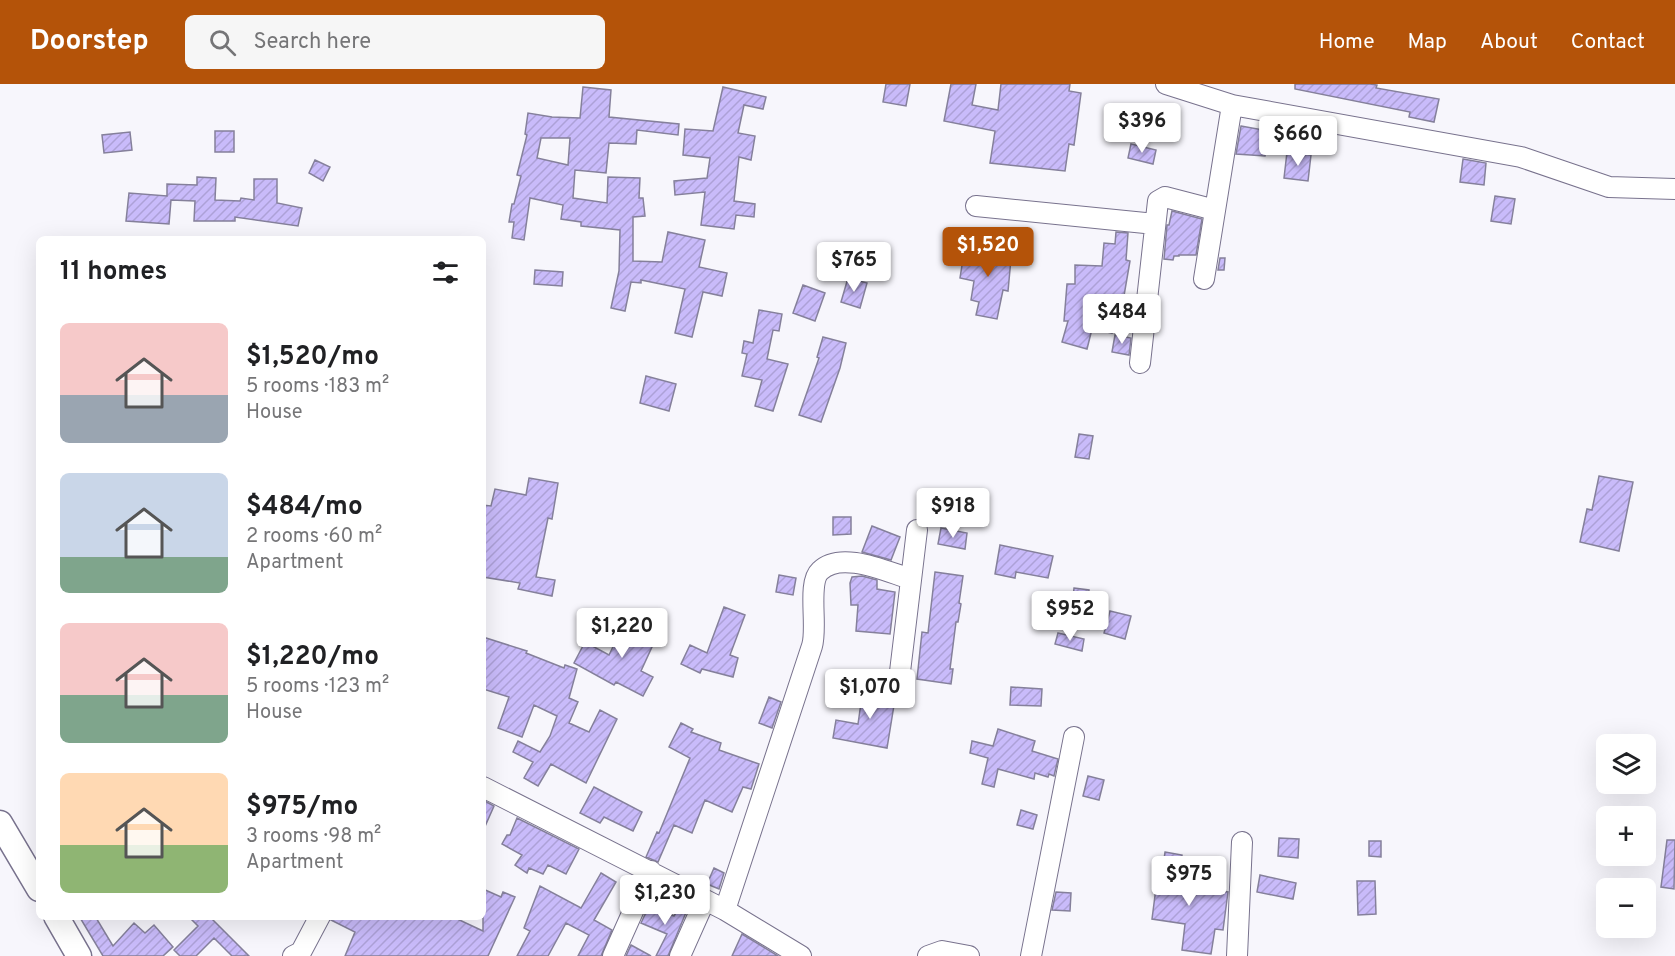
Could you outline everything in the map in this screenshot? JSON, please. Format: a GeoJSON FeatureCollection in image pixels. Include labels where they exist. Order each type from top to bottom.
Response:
{"type":"FeatureCollection","features":[{"type":"Feature","properties":{"kind":"main road"},"geometry":{"type":"LineString","coordinates":[[3,830],[36,884]]}},
{"type":"Feature","properties":{"kind":"main road"},"geometry":{"type":"LineString","coordinates":[[58,920],[79,956]]}},
{"type":"Feature","properties":{"kind":"street"},"geometry":{"type":"LineString","coordinates":[[1166,84],[1232,105],[1521,157],[1609,187],[1675,189]]}},
{"type":"Feature","properties":{"kind":"street"},"geometry":{"type":"LineString","coordinates":[[1204,279],[1232,105]]}},
{"type":"Feature","properties":{"kind":"street"},"geometry":{"type":"LineString","coordinates":[[1140,363],[1158,201],[1165,197],[1215,210]]}},
{"type":"Feature","properties":{"kind":"street"},"geometry":{"type":"LineString","coordinates":[[976,206],[1155,224]]}},
{"type":"Feature","properties":{"kind":"street"},"geometry":{"type":"LineString","coordinates":[[899,680],[917,530]]}},
{"type":"Feature","properties":{"kind":"street"},"geometry":{"type":"LineString","coordinates":[[725,910],[814,639],[815,584],[818,572],[828,565],[854,562],[911,579]]}},
{"type":"Feature","properties":{"kind":"street"},"geometry":{"type":"LineString","coordinates":[[1031,956],[1074,737]]}},
{"type":"Feature","properties":{"kind":"street"},"geometry":{"type":"LineString","coordinates":[[486,789],[725,910],[801,956]]}},
{"type":"Feature","properties":{"kind":"street"},"geometry":{"type":"LineString","coordinates":[[1237,956],[1242,842]]}},
{"type":"Feature","properties":{"kind":"street"},"geometry":{"type":"LineString","coordinates":[[613,956],[651,872]]}},
{"type":"Feature","properties":{"kind":"street"},"geometry":{"type":"LineString","coordinates":[[680,956],[705,900]]}},
{"type":"Feature","properties":{"kind":"street"},"geometry":{"type":"LineString","coordinates":[[292,956],[301,952],[318,920]]}},
{"type":"Feature","properties":{"kind":"street"},"geometry":{"type":"LineString","coordinates":[[928,956],[942,951],[969,956]]}},
{"type":"Feature","properties":{"kind":"building"},"geometry":{"type":"Polygon","coordinates":[[[886,84],[910,84],[906,106],[883,102],[886,84]]]}},
{"type":"Feature","properties":{"kind":"building"},"geometry":{"type":"Polygon","coordinates":[[[951,84],[976,84],[972,105],[998,110],[1001,84],[1070,84],[1069,91],[1081,93],[1074,145],[1069,144],[1065,171],[990,163],[995,131],[944,121],[951,84]]]}},
{"type":"Feature","properties":{"kind":"building"},"geometry":{"type":"Polygon","coordinates":[[[1295,84],[1370,84],[1377,85],[1376,88],[1439,99],[1434,122],[1409,117],[1410,112],[1295,89],[1295,84]]]}},
{"type":"Feature","properties":{"kind":"building"},"geometry":{"type":"Polygon","coordinates":[[[583,87],[611,90],[609,117],[679,124],[678,135],[637,130],[636,144],[609,143],[606,173],[575,170],[573,198],[607,203],[608,177],[640,178],[639,198],[643,198],[645,216],[633,217],[633,261],[662,262],[668,232],[705,240],[699,267],[727,273],[722,296],[703,292],[692,337],[675,333],[685,289],[641,280],[641,283],[631,282],[625,311],[611,308],[619,271],[620,230],[581,226],[581,222],[561,219],[563,205],[530,198],[524,240],[512,238],[514,222],[509,222],[521,176],[517,175],[527,135],[525,134],[528,113],[580,118],[583,87]],[[541,138],[537,158],[568,165],[570,138],[541,138]]]}},
{"type":"Feature","properties":{"kind":"building"},"geometry":{"type":"Polygon","coordinates":[[[723,87],[766,97],[763,109],[744,105],[738,133],[755,136],[751,160],[739,157],[734,201],[755,204],[754,217],[736,215],[734,229],[701,225],[705,192],[675,195],[674,181],[707,178],[710,158],[683,155],[685,129],[713,131],[723,87]]]}},
{"type":"Feature","properties":{"kind":"building"},"geometry":{"type":"Polygon","coordinates":[[[1241,126],[1269,131],[1265,156],[1236,154],[1241,126]]]}},
{"type":"Feature","properties":{"kind":"building"},"geometry":{"type":"Polygon","coordinates":[[[215,131],[234,131],[234,152],[215,152],[215,131]]]}},
{"type":"Feature","properties":{"kind":"building"},"geometry":{"type":"Polygon","coordinates":[[[130,132],[132,150],[104,153],[102,135],[130,132]]]}},
{"type":"Feature","properties":{"kind":"building"},"geometry":{"type":"Polygon","coordinates":[[[1131,144],[1156,150],[1153,164],[1128,158],[1131,144]]]}},
{"type":"Feature","properties":{"kind":"building"},"geometry":{"type":"Polygon","coordinates":[[[1287,152],[1311,155],[1308,181],[1284,178],[1287,152]]]}},
{"type":"Feature","properties":{"kind":"building"},"geometry":{"type":"Polygon","coordinates":[[[1463,159],[1486,163],[1484,185],[1460,182],[1463,159]]]}},
{"type":"Feature","properties":{"kind":"building"},"geometry":{"type":"Polygon","coordinates":[[[315,160],[330,167],[323,181],[309,173],[315,160]]]}},
{"type":"Feature","properties":{"kind":"building"},"geometry":{"type":"Polygon","coordinates":[[[197,177],[216,178],[215,200],[240,201],[241,198],[254,200],[254,179],[277,179],[277,203],[302,208],[298,226],[235,217],[235,221],[194,221],[195,201],[171,200],[169,224],[126,221],[129,193],[167,196],[167,184],[197,185],[197,177]]]}},
{"type":"Feature","properties":{"kind":"building"},"geometry":{"type":"Polygon","coordinates":[[[1495,196],[1515,199],[1511,224],[1491,221],[1495,196]]]}},
{"type":"Feature","properties":{"kind":"building"},"geometry":{"type":"Polygon","coordinates":[[[1172,211],[1202,219],[1196,255],[1174,256],[1173,260],[1164,259],[1167,225],[1169,225],[1172,211]]]}},
{"type":"Feature","properties":{"kind":"building"},"geometry":{"type":"Polygon","coordinates":[[[1116,232],[1128,233],[1126,260],[1130,261],[1121,313],[1116,312],[1112,333],[1092,329],[1087,349],[1062,342],[1068,321],[1064,321],[1067,284],[1075,284],[1075,265],[1102,266],[1104,243],[1115,244],[1116,232]]]}},
{"type":"Feature","properties":{"kind":"building"},"geometry":{"type":"Polygon","coordinates":[[[990,240],[1007,242],[1005,258],[1011,259],[1008,291],[1003,290],[997,319],[976,315],[979,302],[971,300],[974,281],[960,278],[964,253],[989,257],[990,240]]]}},
{"type":"Feature","properties":{"kind":"building"},"geometry":{"type":"Polygon","coordinates":[[[1220,258],[1225,258],[1224,270],[1218,270],[1220,258]]]}},
{"type":"Feature","properties":{"kind":"building"},"geometry":{"type":"Polygon","coordinates":[[[535,270],[563,272],[562,286],[534,284],[535,270]]]}},
{"type":"Feature","properties":{"kind":"building"},"geometry":{"type":"Polygon","coordinates":[[[848,278],[867,283],[860,308],[841,302],[848,278]]]}},
{"type":"Feature","properties":{"kind":"building"},"geometry":{"type":"Polygon","coordinates":[[[803,285],[825,293],[815,321],[793,313],[803,285]]]}},
{"type":"Feature","properties":{"kind":"building"},"geometry":{"type":"Polygon","coordinates":[[[759,310],[782,314],[779,331],[773,330],[767,359],[788,364],[773,411],[755,406],[762,380],[742,376],[747,354],[742,353],[744,341],[753,343],[759,310]]]}},
{"type":"Feature","properties":{"kind":"building"},"geometry":{"type":"Polygon","coordinates":[[[1115,335],[1131,338],[1129,355],[1112,352],[1115,335]]]}},
{"type":"Feature","properties":{"kind":"building"},"geometry":{"type":"Polygon","coordinates":[[[823,337],[846,343],[840,368],[821,422],[799,415],[819,358],[817,357],[823,337]]]}},
{"type":"Feature","properties":{"kind":"building"},"geometry":{"type":"Polygon","coordinates":[[[646,376],[676,384],[669,411],[640,403],[646,376]]]}},
{"type":"Feature","properties":{"kind":"building"},"geometry":{"type":"Polygon","coordinates":[[[1079,434],[1093,436],[1089,459],[1075,457],[1079,434]]]}},
{"type":"Feature","properties":{"kind":"building"},"geometry":{"type":"Polygon","coordinates":[[[1599,476],[1633,482],[1619,551],[1580,542],[1587,509],[1592,510],[1599,476]]]}},
{"type":"Feature","properties":{"kind":"building"},"geometry":{"type":"Polygon","coordinates":[[[529,478],[558,483],[552,519],[548,518],[536,577],[555,580],[552,596],[518,589],[520,583],[486,577],[486,505],[491,506],[495,489],[526,495],[529,478]]]}},
{"type":"Feature","properties":{"kind":"building"},"geometry":{"type":"Polygon","coordinates":[[[833,517],[851,517],[851,534],[833,535],[833,517]]]}},
{"type":"Feature","properties":{"kind":"building"},"geometry":{"type":"Polygon","coordinates":[[[872,526],[900,537],[891,560],[862,552],[872,526]]]}},
{"type":"Feature","properties":{"kind":"building"},"geometry":{"type":"Polygon","coordinates":[[[941,528],[967,533],[965,549],[938,544],[941,528]]]}},
{"type":"Feature","properties":{"kind":"building"},"geometry":{"type":"Polygon","coordinates":[[[1000,545],[1053,556],[1048,578],[1016,572],[1015,578],[995,574],[1000,545]]]}},
{"type":"Feature","properties":{"kind":"building"},"geometry":{"type":"Polygon","coordinates":[[[935,572],[963,576],[959,603],[961,604],[958,622],[956,622],[950,669],[953,669],[951,684],[917,679],[922,632],[928,633],[935,572]]]}},
{"type":"Feature","properties":{"kind":"building"},"geometry":{"type":"Polygon","coordinates":[[[779,575],[796,578],[793,595],[776,592],[779,575]]]}},
{"type":"Feature","properties":{"kind":"building"},"geometry":{"type":"Polygon","coordinates":[[[862,576],[877,580],[877,589],[895,592],[890,634],[856,631],[858,605],[851,605],[850,583],[852,577],[862,576]]]}},
{"type":"Feature","properties":{"kind":"building"},"geometry":{"type":"Polygon","coordinates":[[[1074,588],[1089,590],[1086,618],[1071,617],[1074,588]]]}},
{"type":"Feature","properties":{"kind":"building"},"geometry":{"type":"Polygon","coordinates":[[[724,607],[745,615],[730,655],[738,658],[733,677],[702,669],[700,673],[681,664],[690,645],[707,653],[724,607]]]}},
{"type":"Feature","properties":{"kind":"building"},"geometry":{"type":"Polygon","coordinates":[[[1110,611],[1131,616],[1125,639],[1104,633],[1110,611]]]}},
{"type":"Feature","properties":{"kind":"building"},"geometry":{"type":"Polygon","coordinates":[[[626,620],[657,636],[641,671],[653,677],[643,696],[616,682],[614,685],[574,663],[585,642],[609,655],[626,620]]]}},
{"type":"Feature","properties":{"kind":"building"},"geometry":{"type":"Polygon","coordinates":[[[1058,633],[1084,639],[1082,651],[1055,644],[1058,633]]]}},
{"type":"Feature","properties":{"kind":"building"},"geometry":{"type":"Polygon","coordinates":[[[486,638],[527,651],[526,653],[564,668],[565,665],[577,669],[569,698],[578,702],[569,723],[589,732],[600,710],[617,719],[586,783],[551,764],[538,786],[524,778],[533,762],[513,752],[518,741],[540,752],[550,736],[557,716],[534,705],[522,737],[498,728],[509,697],[486,690],[486,638]]]}},
{"type":"Feature","properties":{"kind":"building"},"geometry":{"type":"Polygon","coordinates":[[[1011,687],[1042,689],[1041,706],[1010,705],[1011,687]]]}},
{"type":"Feature","properties":{"kind":"building"},"geometry":{"type":"Polygon","coordinates":[[[863,689],[896,693],[887,748],[833,738],[836,720],[858,724],[863,689]]]}},
{"type":"Feature","properties":{"kind":"building"},"geometry":{"type":"Polygon","coordinates":[[[769,697],[781,702],[772,728],[759,723],[769,697]]]}},
{"type":"Feature","properties":{"kind":"building"},"geometry":{"type":"Polygon","coordinates":[[[681,723],[693,729],[691,732],[721,743],[719,750],[759,764],[751,789],[743,787],[732,812],[705,800],[692,833],[674,825],[658,862],[646,857],[657,832],[659,833],[690,758],[669,747],[681,723]]]}},
{"type":"Feature","properties":{"kind":"building"},"geometry":{"type":"Polygon","coordinates":[[[998,729],[1035,741],[1032,751],[1058,759],[1054,776],[1049,774],[1048,777],[1035,773],[1034,779],[998,769],[994,787],[982,784],[988,758],[970,753],[972,741],[993,746],[998,729]]]}},
{"type":"Feature","properties":{"kind":"building"},"geometry":{"type":"Polygon","coordinates":[[[1088,776],[1104,780],[1099,800],[1083,796],[1088,776]]]}},
{"type":"Feature","properties":{"kind":"building"},"geometry":{"type":"Polygon","coordinates":[[[594,787],[642,812],[633,831],[604,817],[600,823],[580,813],[594,787]]]}},
{"type":"Feature","properties":{"kind":"building"},"geometry":{"type":"Polygon","coordinates":[[[486,802],[494,806],[486,824],[486,802]]]}},
{"type":"Feature","properties":{"kind":"building"},"geometry":{"type":"Polygon","coordinates":[[[1021,810],[1037,815],[1033,829],[1017,825],[1021,810]]]}},
{"type":"Feature","properties":{"kind":"building"},"geometry":{"type":"Polygon","coordinates":[[[517,818],[579,849],[566,874],[548,865],[543,874],[529,868],[527,873],[515,865],[522,855],[502,844],[507,835],[510,835],[517,818]]]}},
{"type":"Feature","properties":{"kind":"building"},"geometry":{"type":"Polygon","coordinates":[[[1279,838],[1299,839],[1298,858],[1278,856],[1279,838]]]}},
{"type":"Feature","properties":{"kind":"building"},"geometry":{"type":"Polygon","coordinates":[[[1667,840],[1675,840],[1674,889],[1661,887],[1667,840]]]}},
{"type":"Feature","properties":{"kind":"building"},"geometry":{"type":"Polygon","coordinates":[[[1369,841],[1381,841],[1381,857],[1369,856],[1369,841]]]}},
{"type":"Feature","properties":{"kind":"building"},"geometry":{"type":"Polygon","coordinates":[[[1165,852],[1182,855],[1178,885],[1228,892],[1223,930],[1215,929],[1211,954],[1182,950],[1185,924],[1152,919],[1157,880],[1161,881],[1165,852]]]}},
{"type":"Feature","properties":{"kind":"building"},"geometry":{"type":"Polygon","coordinates":[[[714,868],[724,873],[719,889],[707,884],[714,868]]]}},
{"type":"Feature","properties":{"kind":"building"},"geometry":{"type":"Polygon","coordinates":[[[601,873],[616,882],[594,920],[612,930],[601,956],[578,956],[589,935],[566,923],[548,956],[517,956],[530,931],[524,928],[540,886],[581,908],[601,873]]]}},
{"type":"Feature","properties":{"kind":"building"},"geometry":{"type":"Polygon","coordinates":[[[1260,875],[1296,883],[1293,899],[1257,892],[1260,875]]]}},
{"type":"Feature","properties":{"kind":"building"},"geometry":{"type":"Polygon","coordinates":[[[1357,881],[1375,881],[1376,914],[1358,915],[1357,881]]]}},
{"type":"Feature","properties":{"kind":"building"},"geometry":{"type":"Polygon","coordinates":[[[486,890],[501,897],[503,892],[515,897],[488,956],[345,956],[355,932],[331,920],[460,920],[483,931],[483,920],[486,920],[486,890]]]}},
{"type":"Feature","properties":{"kind":"building"},"geometry":{"type":"Polygon","coordinates":[[[1056,892],[1071,893],[1070,911],[1052,910],[1056,892]]]}},
{"type":"Feature","properties":{"kind":"building"},"geometry":{"type":"Polygon","coordinates":[[[681,905],[687,910],[668,956],[656,956],[667,934],[641,923],[649,906],[674,916],[681,905]]]}},
{"type":"Feature","properties":{"kind":"building"},"geometry":{"type":"Polygon","coordinates":[[[81,920],[97,920],[113,946],[134,923],[145,933],[154,925],[173,947],[163,956],[103,956],[81,920]]]}},
{"type":"Feature","properties":{"kind":"building"},"geometry":{"type":"Polygon","coordinates":[[[192,920],[213,920],[249,956],[232,956],[214,938],[196,956],[180,956],[174,950],[198,926],[192,920]]]}},
{"type":"Feature","properties":{"kind":"building"},"geometry":{"type":"Polygon","coordinates":[[[742,934],[778,956],[732,956],[742,934]]]}},
{"type":"Feature","properties":{"kind":"building"},"geometry":{"type":"Polygon","coordinates":[[[631,945],[651,956],[626,956],[631,945]]]}}]}
